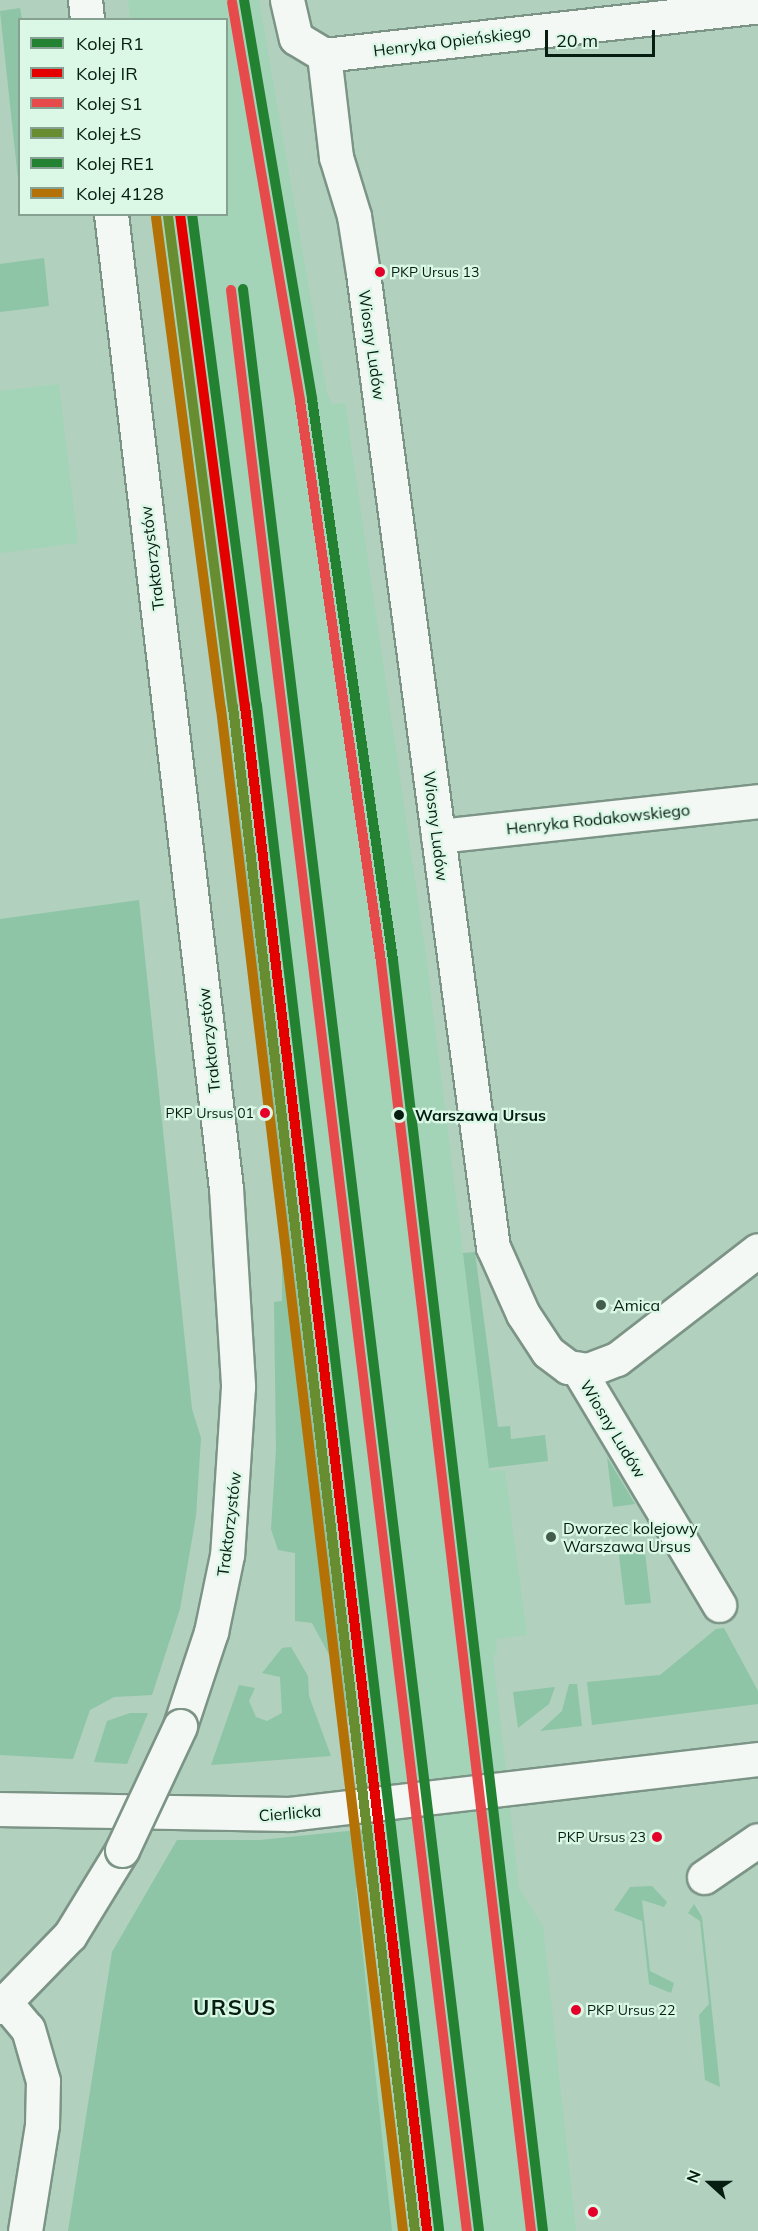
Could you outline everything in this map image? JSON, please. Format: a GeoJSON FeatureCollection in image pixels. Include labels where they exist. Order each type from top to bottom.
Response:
{"type":"FeatureCollection","features":[{"type":"Feature","properties":{"kind":"street"},"geometry":{"type":"LineString","coordinates":[[85,0],[87,18]]}},
{"type":"Feature","properties":{"kind":"street"},"geometry":{"type":"LineString","coordinates":[[287,0],[296,38],[324,55]]}},
{"type":"Feature","properties":{"kind":"street","name":"Henryka Opieńskiego"},"geometry":{"type":"LineString","coordinates":[[324,55],[758,6]]}},
{"type":"Feature","properties":{"kind":"street","name":"Wiosny Ludów"},"geometry":{"type":"LineString","coordinates":[[324,55],[336,157],[354,216],[363,273],[493,1247],[536,1337],[560,1362],[578,1369],[719,1605]]}},
{"type":"Feature","properties":{"kind":"street","name":"Traktorzystów"},"geometry":{"type":"LineString","coordinates":[[3,2004],[70,1935],[122,1850],[180,1726],[211,1632],[227,1555],[238,1387],[224,1177],[111,216]]}},
{"type":"Feature","properties":{"kind":"street","name":"Henryka Rodakowskiego"},"geometry":{"type":"LineString","coordinates":[[438,836],[758,801]]}},
{"type":"Feature","properties":{"kind":"street"},"geometry":{"type":"LineString","coordinates":[[578,1369],[603,1367],[617,1359],[758,1250]]}},
{"type":"Feature","properties":{"kind":"street","name":"Cierlicka"},"geometry":{"type":"LineString","coordinates":[[0,1809],[279,1815],[758,1759]]}},
{"type":"Feature","properties":{"kind":"street"},"geometry":{"type":"LineString","coordinates":[[704,1876],[758,1840]]}},
{"type":"Feature","properties":{"kind":"street"},"geometry":{"type":"LineString","coordinates":[[3,2004],[28,2029],[43,2081],[42,2124],[25,2231]]}},
{"type":"Feature","properties":{"kind":"shaded area"},"geometry":{"type":"Polygon","coordinates":[[[128,0],[259,0],[327,393],[332,404],[345,403],[426,955],[490,1471],[505,1470],[527,1635],[496,1639],[497,1654],[493,1655],[519,1888],[543,1926],[576,2231],[392,2231],[356,1890],[367,1829],[290,1194],[160,216],[228,216],[228,18],[130,18],[128,0]]]}},
{"type":"Feature","properties":{"kind":"shaded area"},"geometry":{"type":"Polygon","coordinates":[[[20,8],[22,18],[18,18],[18,179],[0,11],[20,8]]]}},
{"type":"Feature","properties":{"kind":"shaded area"},"geometry":{"type":"Polygon","coordinates":[[[164,242],[290,1194],[357,1743],[335,1685],[333,1662],[312,1623],[295,1621],[295,1553],[278,1550],[271,1529],[276,1449],[274,1302],[282,1301],[282,1244],[164,242]]]}},
{"type":"Feature","properties":{"kind":"shaded area"},"geometry":{"type":"Polygon","coordinates":[[[44,258],[49,306],[0,312],[0,264],[44,258]]]}},
{"type":"Feature","properties":{"kind":"shaded area"},"geometry":{"type":"Polygon","coordinates":[[[59,384],[78,543],[0,553],[0,391],[59,384]]]}},
{"type":"Feature","properties":{"kind":"shaded area"},"geometry":{"type":"Polygon","coordinates":[[[139,900],[192,1409],[201,1438],[196,1516],[180,1609],[152,1695],[114,1697],[90,1710],[73,1759],[0,1755],[0,919],[139,900]]]}},
{"type":"Feature","properties":{"kind":"shaded area"},"geometry":{"type":"Polygon","coordinates":[[[475,1252],[498,1427],[510,1426],[511,1439],[545,1435],[548,1461],[489,1468],[463,1253],[475,1252]]]}},
{"type":"Feature","properties":{"kind":"shaded area"},"geometry":{"type":"Polygon","coordinates":[[[607,1457],[635,1504],[613,1507],[607,1457]]]}},
{"type":"Feature","properties":{"kind":"shaded area"},"geometry":{"type":"Polygon","coordinates":[[[644,1544],[651,1603],[625,1605],[618,1547],[644,1544]]]}},
{"type":"Feature","properties":{"kind":"shaded area"},"geometry":{"type":"Polygon","coordinates":[[[724,1628],[758,1691],[758,1704],[592,1725],[587,1682],[660,1675],[716,1629],[724,1628]]]}},
{"type":"Feature","properties":{"kind":"shaded area"},"geometry":{"type":"Polygon","coordinates":[[[291,1647],[308,1676],[309,1696],[331,1756],[211,1765],[239,1685],[255,1688],[249,1701],[256,1717],[267,1721],[282,1713],[280,1677],[262,1673],[282,1648],[291,1647]]]}},
{"type":"Feature","properties":{"kind":"shaded area"},"geometry":{"type":"Polygon","coordinates":[[[569,1684],[577,1684],[582,1726],[540,1731],[562,1711],[569,1684]]]}},
{"type":"Feature","properties":{"kind":"shaded area"},"geometry":{"type":"Polygon","coordinates":[[[555,1687],[549,1704],[518,1728],[513,1692],[555,1687]]]}},
{"type":"Feature","properties":{"kind":"shaded area"},"geometry":{"type":"Polygon","coordinates":[[[130,1713],[148,1713],[127,1764],[94,1762],[107,1721],[130,1713]]]}},
{"type":"Feature","properties":{"kind":"shaded area"},"geometry":{"type":"Polygon","coordinates":[[[367,1829],[356,1890],[392,2231],[68,2231],[112,1952],[177,1840],[260,1840],[367,1829]]]}},
{"type":"Feature","properties":{"kind":"shaded area"},"geometry":{"type":"Polygon","coordinates":[[[652,1886],[667,1902],[664,1907],[642,1900],[650,1971],[674,1983],[671,1993],[649,1984],[642,1921],[614,1910],[630,1887],[652,1886]]]}},
{"type":"Feature","properties":{"kind":"shaded area"},"geometry":{"type":"Polygon","coordinates":[[[694,1904],[702,1917],[720,2087],[705,2080],[699,2015],[709,2004],[700,1921],[688,1913],[694,1904]]]}},
{"type":"Feature","properties":{"kind":"rail line","name":"R1"},"geometry":{"type":"LineString","coordinates":[[244,0],[312,399],[393,960],[543,2231]]}},
{"type":"Feature","properties":{"kind":"rail line","name":"S1"},"geometry":{"type":"LineString","coordinates":[[232,2],[300,401],[381,962],[531,2231]]}},
{"type":"Feature","properties":{"kind":"rail line","name":"ŁS"},"geometry":{"type":"LineString","coordinates":[[168,216],[233,707],[415,2231]]}},
{"type":"Feature","properties":{"kind":"rail line","name":"IR"},"geometry":{"type":"LineString","coordinates":[[180,216],[245,706],[427,2231]]}},
{"type":"Feature","properties":{"kind":"rail line","name":"RE1"},"geometry":{"type":"LineString","coordinates":[[192,216],[257,705],[439,2230]]}},
{"type":"Feature","properties":{"kind":"rail line","name":"4128"},"geometry":{"type":"LineString","coordinates":[[156,217],[221,709],[403,2231]]}},
{"type":"Feature","properties":{"kind":"rail line","name":"R1"},"geometry":{"type":"LineString","coordinates":[[243,289],[479,2231]]}},
{"type":"Feature","properties":{"kind":"rail line","name":"S1"},"geometry":{"type":"LineString","coordinates":[[231,290],[467,2231]]}},
{"type":"Feature","properties":{"kind":"place","name":"PKP Ursus 13"},"geometry":{"type":"Point","coordinates":[380,272]}},
{"type":"Feature","properties":{"kind":"place","name":"PKP Ursus 01"},"geometry":{"type":"Point","coordinates":[265,1113]}},
{"type":"Feature","properties":{"kind":"place","name":"Warszawa Ursus"},"geometry":{"type":"Point","coordinates":[399,1115]}},
{"type":"Feature","properties":{"kind":"place","name":"Amica"},"geometry":{"type":"Point","coordinates":[601,1305]}},
{"type":"Feature","properties":{"kind":"place","name":"Dworzec kolejowy Warszawa Ursus"},"geometry":{"type":"Point","coordinates":[551,1537]}},
{"type":"Feature","properties":{"kind":"place","name":"PKP Ursus 23"},"geometry":{"type":"Point","coordinates":[657,1837]}},
{"type":"Feature","properties":{"kind":"place","name":"PKP Ursus 22"},"geometry":{"type":"Point","coordinates":[576,2010]}},
{"type":"Feature","properties":{"kind":"district","name":"URSUS"},"geometry":{"type":"Point","coordinates":[235,2008]}}]}
